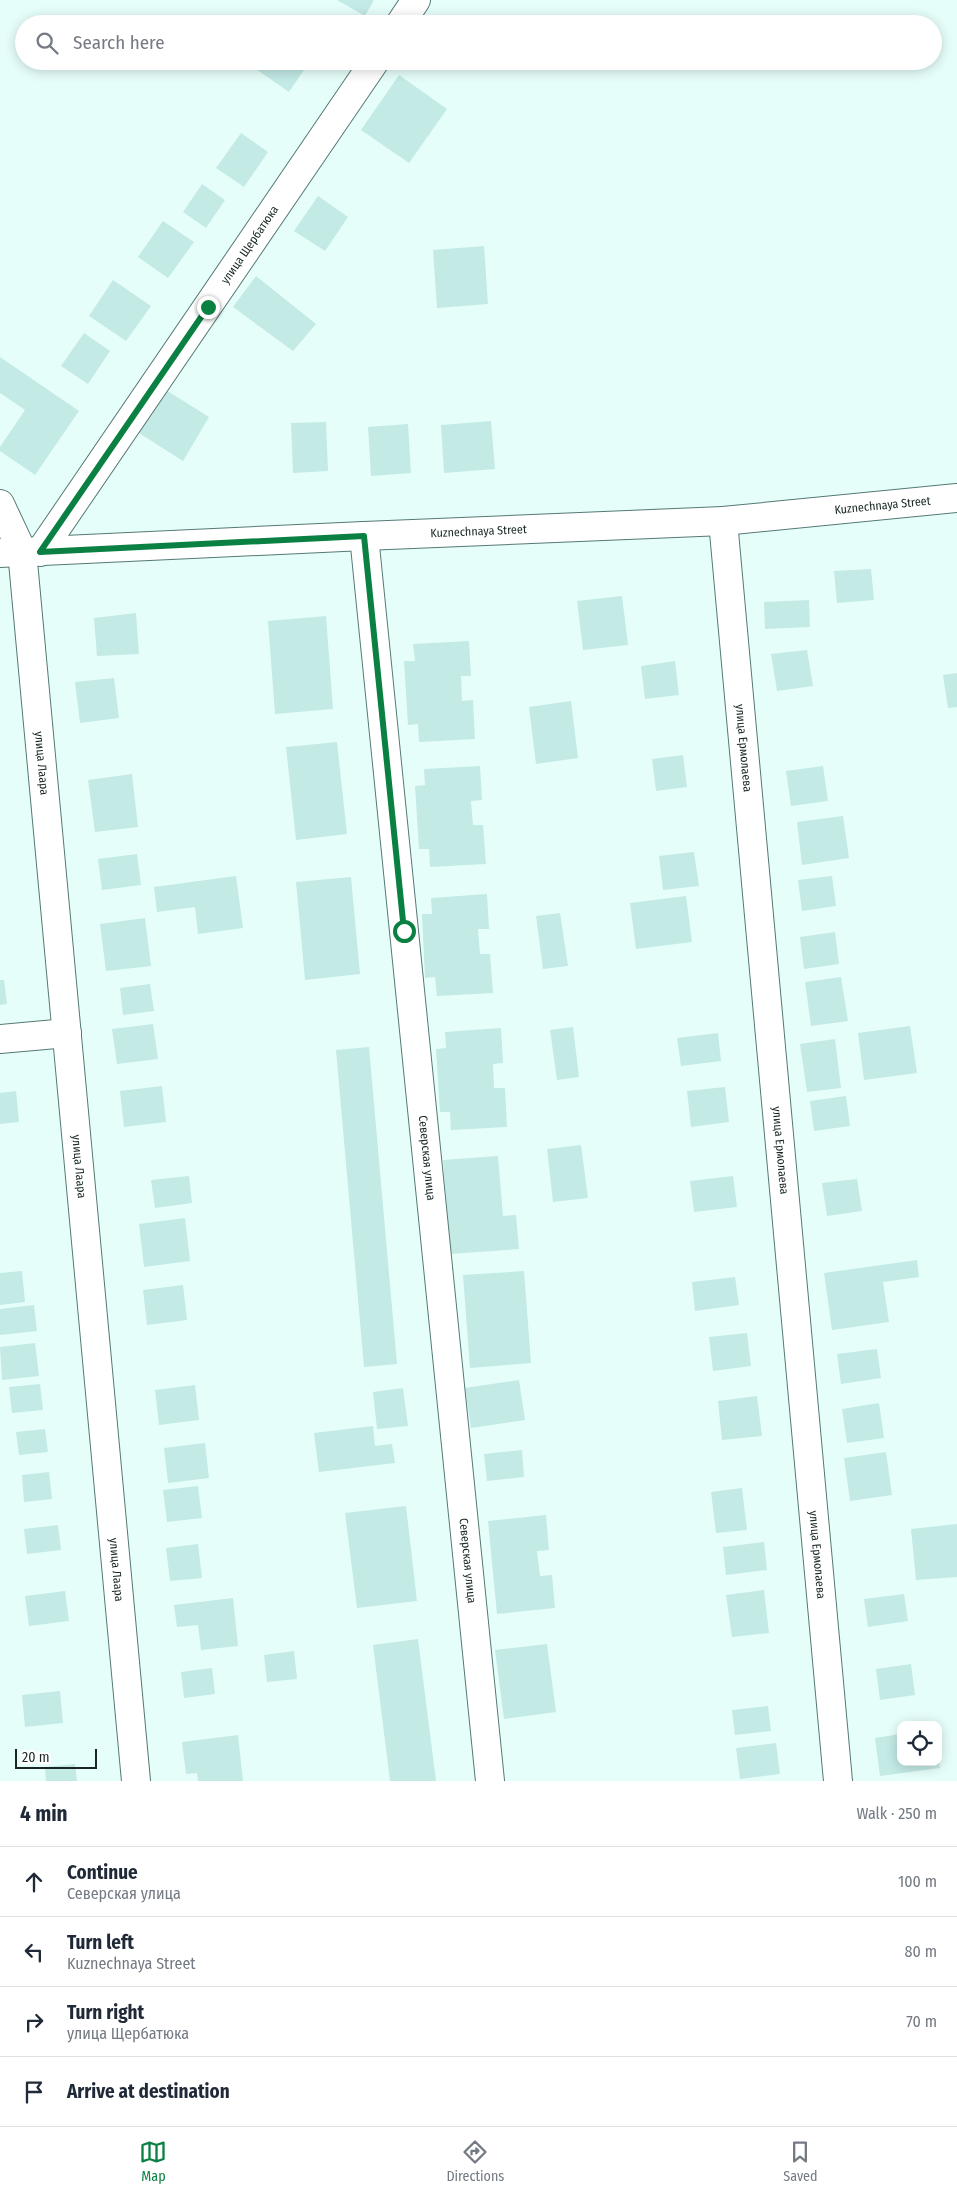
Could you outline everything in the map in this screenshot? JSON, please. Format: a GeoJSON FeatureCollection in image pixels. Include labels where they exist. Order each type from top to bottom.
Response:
{"type":"FeatureCollection","features":[{"type":"Feature","properties":{"kind":"street"},"geometry":{"type":"LineString","coordinates":[[406,15],[416,0]]}},
{"type":"Feature","properties":{"kind":"street","name":"улица Щербатюка"},"geometry":{"type":"LineString","coordinates":[[21,552],[369,70]]}},
{"type":"Feature","properties":{"kind":"street","name":"Kuznechnaya Street"},"geometry":{"type":"LineString","coordinates":[[21,552],[723,522],[957,498]]}},
{"type":"Feature","properties":{"kind":"street","name":"улица Лаара"},"geometry":{"type":"LineString","coordinates":[[0,504],[21,552],[136,1781]]}},
{"type":"Feature","properties":{"kind":"street","name":"улица Ермолаева"},"geometry":{"type":"LineString","coordinates":[[723,522],[838,1781]]}},
{"type":"Feature","properties":{"kind":"street","name":"Северская улица"},"geometry":{"type":"LineString","coordinates":[[364,536],[490,1781]]}},
{"type":"Feature","properties":{"kind":"street"},"geometry":{"type":"LineString","coordinates":[[0,1039],[67,1033]]}},
{"type":"Feature","properties":{"kind":"building"},"geometry":{"type":"Polygon","coordinates":[[[337,0],[374,0],[366,15],[337,0]]]}},
{"type":"Feature","properties":{"kind":"building"},"geometry":{"type":"Polygon","coordinates":[[[257,70],[304,70],[289,92],[257,70]]]}},
{"type":"Feature","properties":{"kind":"building"},"geometry":{"type":"Polygon","coordinates":[[[399,75],[447,109],[409,163],[361,130],[399,75]]]}},
{"type":"Feature","properties":{"kind":"building"},"geometry":{"type":"Polygon","coordinates":[[[241,133],[268,152],[244,187],[216,168],[241,133]]]}},
{"type":"Feature","properties":{"kind":"building"},"geometry":{"type":"Polygon","coordinates":[[[202,184],[225,200],[206,228],[183,212],[202,184]]]}},
{"type":"Feature","properties":{"kind":"building"},"geometry":{"type":"Polygon","coordinates":[[[318,196],[348,217],[325,251],[294,231],[318,196]]]}},
{"type":"Feature","properties":{"kind":"building"},"geometry":{"type":"Polygon","coordinates":[[[163,221],[194,242],[168,278],[138,257],[163,221]]]}},
{"type":"Feature","properties":{"kind":"building"},"geometry":{"type":"Polygon","coordinates":[[[484,246],[488,304],[437,308],[433,250],[484,246]]]}},
{"type":"Feature","properties":{"kind":"building"},"geometry":{"type":"Polygon","coordinates":[[[256,276],[316,324],[293,351],[233,307],[256,276]]]}},
{"type":"Feature","properties":{"kind":"building"},"geometry":{"type":"Polygon","coordinates":[[[113,280],[151,306],[126,341],[89,316],[113,280]]]}},
{"type":"Feature","properties":{"kind":"building"},"geometry":{"type":"Polygon","coordinates":[[[84,333],[110,351],[88,384],[61,366],[84,333]]]}},
{"type":"Feature","properties":{"kind":"building"},"geometry":{"type":"Polygon","coordinates":[[[0,357],[79,411],[35,475],[0,451],[0,447],[25,410],[0,393],[0,357]]]}},
{"type":"Feature","properties":{"kind":"building"},"geometry":{"type":"Polygon","coordinates":[[[166,390],[209,417],[183,461],[139,433],[166,390]]]}},
{"type":"Feature","properties":{"kind":"building"},"geometry":{"type":"Polygon","coordinates":[[[491,421],[495,469],[444,473],[441,425],[491,421]]]}},
{"type":"Feature","properties":{"kind":"building"},"geometry":{"type":"Polygon","coordinates":[[[326,422],[328,471],[293,473],[291,423],[326,422]]]}},
{"type":"Feature","properties":{"kind":"building"},"geometry":{"type":"Polygon","coordinates":[[[408,424],[411,473],[371,476],[368,427],[408,424]]]}},
{"type":"Feature","properties":{"kind":"building"},"geometry":{"type":"Polygon","coordinates":[[[871,569],[874,600],[837,603],[834,571],[871,569]]]}},
{"type":"Feature","properties":{"kind":"building"},"geometry":{"type":"Polygon","coordinates":[[[622,596],[628,645],[583,650],[577,601],[622,596]]]}},
{"type":"Feature","properties":{"kind":"building"},"geometry":{"type":"Polygon","coordinates":[[[809,600],[810,627],[765,629],[764,602],[809,600]]]}},
{"type":"Feature","properties":{"kind":"building"},"geometry":{"type":"Polygon","coordinates":[[[136,613],[139,654],[97,656],[94,618],[136,613]]]}},
{"type":"Feature","properties":{"kind":"building"},"geometry":{"type":"Polygon","coordinates":[[[326,616],[333,709],[275,714],[268,621],[326,616]]]}},
{"type":"Feature","properties":{"kind":"building"},"geometry":{"type":"Polygon","coordinates":[[[469,641],[471,676],[461,676],[462,701],[473,700],[475,739],[419,742],[418,724],[408,725],[404,661],[415,661],[413,644],[469,641]]]}},
{"type":"Feature","properties":{"kind":"building"},"geometry":{"type":"Polygon","coordinates":[[[807,650],[813,686],[777,691],[771,654],[807,650]]]}},
{"type":"Feature","properties":{"kind":"building"},"geometry":{"type":"Polygon","coordinates":[[[675,661],[679,695],[645,699],[641,666],[675,661]]]}},
{"type":"Feature","properties":{"kind":"building"},"geometry":{"type":"Polygon","coordinates":[[[957,673],[957,707],[948,708],[943,675],[957,673]]]}},
{"type":"Feature","properties":{"kind":"building"},"geometry":{"type":"Polygon","coordinates":[[[114,678],[119,718],[80,723],[75,682],[114,678]]]}},
{"type":"Feature","properties":{"kind":"building"},"geometry":{"type":"Polygon","coordinates":[[[571,701],[578,758],[536,764],[529,707],[571,701]]]}},
{"type":"Feature","properties":{"kind":"building"},"geometry":{"type":"Polygon","coordinates":[[[337,742],[347,834],[296,840],[286,747],[337,742]]]}},
{"type":"Feature","properties":{"kind":"building"},"geometry":{"type":"Polygon","coordinates":[[[683,755],[687,787],[656,791],[652,759],[683,755]]]}},
{"type":"Feature","properties":{"kind":"building"},"geometry":{"type":"Polygon","coordinates":[[[480,766],[482,800],[471,801],[473,825],[483,825],[486,864],[430,867],[429,849],[419,849],[415,786],[425,785],[424,769],[480,766]]]}},
{"type":"Feature","properties":{"kind":"building"},"geometry":{"type":"Polygon","coordinates":[[[823,766],[828,801],[791,806],[786,771],[823,766]]]}},
{"type":"Feature","properties":{"kind":"building"},"geometry":{"type":"Polygon","coordinates":[[[132,774],[138,827],[95,832],[88,780],[132,774]]]}},
{"type":"Feature","properties":{"kind":"building"},"geometry":{"type":"Polygon","coordinates":[[[843,816],[849,858],[802,865],[797,822],[843,816]]]}},
{"type":"Feature","properties":{"kind":"building"},"geometry":{"type":"Polygon","coordinates":[[[694,852],[699,886],[663,890],[659,856],[694,852]]]}},
{"type":"Feature","properties":{"kind":"building"},"geometry":{"type":"Polygon","coordinates":[[[137,854],[141,885],[102,890],[98,859],[137,854]]]}},
{"type":"Feature","properties":{"kind":"building"},"geometry":{"type":"Polygon","coordinates":[[[236,876],[243,928],[198,934],[195,907],[157,912],[154,887],[236,876]]]}},
{"type":"Feature","properties":{"kind":"building"},"geometry":{"type":"Polygon","coordinates":[[[832,876],[836,906],[802,911],[798,880],[832,876]]]}},
{"type":"Feature","properties":{"kind":"building"},"geometry":{"type":"Polygon","coordinates":[[[351,877],[360,974],[305,980],[296,882],[351,877]]]}},
{"type":"Feature","properties":{"kind":"building"},"geometry":{"type":"Polygon","coordinates":[[[487,894],[489,929],[478,929],[480,954],[490,954],[493,993],[437,996],[435,977],[425,978],[422,914],[432,914],[431,898],[487,894]]]}},
{"type":"Feature","properties":{"kind":"building"},"geometry":{"type":"Polygon","coordinates":[[[686,896],[692,942],[636,949],[630,903],[686,896]]]}},
{"type":"Feature","properties":{"kind":"building"},"geometry":{"type":"Polygon","coordinates":[[[560,913],[568,966],[543,969],[536,916],[560,913]]]}},
{"type":"Feature","properties":{"kind":"building"},"geometry":{"type":"Polygon","coordinates":[[[145,918],[151,966],[106,971],[100,924],[145,918]]]}},
{"type":"Feature","properties":{"kind":"building"},"geometry":{"type":"Polygon","coordinates":[[[835,932],[839,964],[804,969],[800,937],[835,932]]]}},
{"type":"Feature","properties":{"kind":"building"},"geometry":{"type":"Polygon","coordinates":[[[841,977],[848,1021],[811,1026],[805,982],[841,977]]]}},
{"type":"Feature","properties":{"kind":"building"},"geometry":{"type":"Polygon","coordinates":[[[0,980],[4,980],[7,1004],[0,1005],[0,980]]]}},
{"type":"Feature","properties":{"kind":"building"},"geometry":{"type":"Polygon","coordinates":[[[150,984],[154,1011],[123,1015],[120,988],[150,984]]]}},
{"type":"Feature","properties":{"kind":"building"},"geometry":{"type":"Polygon","coordinates":[[[153,1024],[158,1059],[117,1064],[112,1029],[153,1024]]]}},
{"type":"Feature","properties":{"kind":"building"},"geometry":{"type":"Polygon","coordinates":[[[910,1026],[917,1073],[864,1080],[858,1033],[910,1026]]]}},
{"type":"Feature","properties":{"kind":"building"},"geometry":{"type":"Polygon","coordinates":[[[573,1027],[579,1077],[557,1080],[550,1030],[573,1027]]]}},
{"type":"Feature","properties":{"kind":"building"},"geometry":{"type":"Polygon","coordinates":[[[501,1028],[503,1063],[493,1064],[494,1088],[505,1088],[507,1127],[451,1130],[450,1112],[440,1112],[436,1049],[446,1048],[445,1032],[501,1028]]]}},
{"type":"Feature","properties":{"kind":"building"},"geometry":{"type":"Polygon","coordinates":[[[718,1033],[721,1061],[681,1066],[677,1038],[718,1033]]]}},
{"type":"Feature","properties":{"kind":"building"},"geometry":{"type":"Polygon","coordinates":[[[835,1039],[841,1088],[807,1092],[800,1044],[835,1039]]]}},
{"type":"Feature","properties":{"kind":"building"},"geometry":{"type":"Polygon","coordinates":[[[369,1047],[397,1364],[364,1367],[336,1050],[369,1047]]]}},
{"type":"Feature","properties":{"kind":"building"},"geometry":{"type":"Polygon","coordinates":[[[162,1086],[166,1122],[124,1127],[120,1091],[162,1086]]]}},
{"type":"Feature","properties":{"kind":"building"},"geometry":{"type":"Polygon","coordinates":[[[725,1087],[729,1122],[691,1127],[687,1091],[725,1087]]]}},
{"type":"Feature","properties":{"kind":"building"},"geometry":{"type":"Polygon","coordinates":[[[16,1091],[19,1122],[0,1124],[0,1093],[16,1091]]]}},
{"type":"Feature","properties":{"kind":"building"},"geometry":{"type":"Polygon","coordinates":[[[846,1096],[850,1126],[814,1131],[810,1101],[846,1096]]]}},
{"type":"Feature","properties":{"kind":"building"},"geometry":{"type":"Polygon","coordinates":[[[581,1145],[588,1198],[553,1202],[547,1149],[581,1145]]]}},
{"type":"Feature","properties":{"kind":"building"},"geometry":{"type":"Polygon","coordinates":[[[498,1156],[503,1216],[516,1215],[519,1249],[450,1254],[443,1160],[498,1156]]]}},
{"type":"Feature","properties":{"kind":"building"},"geometry":{"type":"Polygon","coordinates":[[[189,1176],[192,1203],[155,1208],[151,1180],[189,1176]]]}},
{"type":"Feature","properties":{"kind":"building"},"geometry":{"type":"Polygon","coordinates":[[[733,1176],[737,1207],[694,1212],[690,1181],[733,1176]]]}},
{"type":"Feature","properties":{"kind":"building"},"geometry":{"type":"Polygon","coordinates":[[[857,1179],[862,1211],[827,1216],[822,1183],[857,1179]]]}},
{"type":"Feature","properties":{"kind":"building"},"geometry":{"type":"Polygon","coordinates":[[[185,1218],[190,1261],[144,1267],[139,1224],[185,1218]]]}},
{"type":"Feature","properties":{"kind":"building"},"geometry":{"type":"Polygon","coordinates":[[[917,1260],[919,1277],[883,1282],[889,1322],[832,1330],[824,1273],[917,1260]]]}},
{"type":"Feature","properties":{"kind":"building"},"geometry":{"type":"Polygon","coordinates":[[[22,1271],[25,1302],[0,1305],[0,1273],[22,1271]]]}},
{"type":"Feature","properties":{"kind":"building"},"geometry":{"type":"Polygon","coordinates":[[[524,1271],[531,1363],[470,1368],[463,1275],[524,1271]]]}},
{"type":"Feature","properties":{"kind":"building"},"geometry":{"type":"Polygon","coordinates":[[[735,1277],[739,1305],[695,1311],[692,1282],[735,1277]]]}},
{"type":"Feature","properties":{"kind":"building"},"geometry":{"type":"Polygon","coordinates":[[[183,1285],[187,1320],[147,1325],[143,1290],[183,1285]]]}},
{"type":"Feature","properties":{"kind":"building"},"geometry":{"type":"Polygon","coordinates":[[[34,1305],[37,1331],[0,1335],[0,1309],[34,1305]]]}},
{"type":"Feature","properties":{"kind":"building"},"geometry":{"type":"Polygon","coordinates":[[[747,1333],[751,1366],[713,1371],[709,1337],[747,1333]]]}},
{"type":"Feature","properties":{"kind":"building"},"geometry":{"type":"Polygon","coordinates":[[[35,1343],[39,1376],[2,1380],[0,1347],[35,1343]]]}},
{"type":"Feature","properties":{"kind":"building"},"geometry":{"type":"Polygon","coordinates":[[[877,1349],[881,1378],[841,1384],[837,1354],[877,1349]]]}},
{"type":"Feature","properties":{"kind":"building"},"geometry":{"type":"Polygon","coordinates":[[[519,1380],[525,1420],[471,1428],[465,1388],[519,1380]]]}},
{"type":"Feature","properties":{"kind":"building"},"geometry":{"type":"Polygon","coordinates":[[[40,1384],[43,1410],[12,1413],[9,1387],[40,1384]]]}},
{"type":"Feature","properties":{"kind":"building"},"geometry":{"type":"Polygon","coordinates":[[[195,1385],[199,1420],[159,1425],[155,1390],[195,1385]]]}},
{"type":"Feature","properties":{"kind":"building"},"geometry":{"type":"Polygon","coordinates":[[[403,1388],[408,1426],[377,1429],[373,1392],[403,1388]]]}},
{"type":"Feature","properties":{"kind":"building"},"geometry":{"type":"Polygon","coordinates":[[[757,1396],[762,1436],[722,1440],[718,1401],[757,1396]]]}},
{"type":"Feature","properties":{"kind":"building"},"geometry":{"type":"Polygon","coordinates":[[[879,1403],[884,1438],[847,1443],[842,1409],[879,1403]]]}},
{"type":"Feature","properties":{"kind":"building"},"geometry":{"type":"Polygon","coordinates":[[[373,1426],[375,1446],[392,1444],[395,1463],[319,1472],[314,1433],[373,1426]]]}},
{"type":"Feature","properties":{"kind":"building"},"geometry":{"type":"Polygon","coordinates":[[[45,1429],[48,1452],[19,1455],[16,1432],[45,1429]]]}},
{"type":"Feature","properties":{"kind":"building"},"geometry":{"type":"Polygon","coordinates":[[[205,1443],[209,1478],[168,1483],[164,1448],[205,1443]]]}},
{"type":"Feature","properties":{"kind":"building"},"geometry":{"type":"Polygon","coordinates":[[[522,1450],[524,1477],[487,1481],[484,1454],[522,1450]]]}},
{"type":"Feature","properties":{"kind":"building"},"geometry":{"type":"Polygon","coordinates":[[[886,1452],[892,1495],[850,1501],[844,1458],[886,1452]]]}},
{"type":"Feature","properties":{"kind":"building"},"geometry":{"type":"Polygon","coordinates":[[[49,1472],[52,1499],[24,1502],[22,1475],[49,1472]]]}},
{"type":"Feature","properties":{"kind":"building"},"geometry":{"type":"Polygon","coordinates":[[[198,1486],[202,1518],[167,1522],[163,1490],[198,1486]]]}},
{"type":"Feature","properties":{"kind":"building"},"geometry":{"type":"Polygon","coordinates":[[[742,1488],[747,1530],[716,1533],[711,1492],[742,1488]]]}},
{"type":"Feature","properties":{"kind":"building"},"geometry":{"type":"Polygon","coordinates":[[[406,1506],[417,1601],[357,1608],[345,1513],[406,1506]]]}},
{"type":"Feature","properties":{"kind":"building"},"geometry":{"type":"Polygon","coordinates":[[[546,1515],[549,1550],[537,1551],[540,1576],[552,1575],[555,1608],[497,1614],[488,1521],[546,1515]]]}},
{"type":"Feature","properties":{"kind":"building"},"geometry":{"type":"Polygon","coordinates":[[[957,1524],[957,1577],[916,1580],[911,1529],[957,1524]]]}},
{"type":"Feature","properties":{"kind":"building"},"geometry":{"type":"Polygon","coordinates":[[[58,1525],[61,1550],[27,1554],[24,1529],[58,1525]]]}},
{"type":"Feature","properties":{"kind":"building"},"geometry":{"type":"Polygon","coordinates":[[[764,1542],[767,1570],[726,1575],[723,1547],[764,1542]]]}},
{"type":"Feature","properties":{"kind":"building"},"geometry":{"type":"Polygon","coordinates":[[[198,1544],[202,1578],[170,1581],[166,1548],[198,1544]]]}},
{"type":"Feature","properties":{"kind":"building"},"geometry":{"type":"Polygon","coordinates":[[[764,1590],[769,1633],[732,1637],[726,1595],[764,1590]]]}},
{"type":"Feature","properties":{"kind":"building"},"geometry":{"type":"Polygon","coordinates":[[[65,1591],[69,1621],[29,1626],[25,1596],[65,1591]]]}},
{"type":"Feature","properties":{"kind":"building"},"geometry":{"type":"Polygon","coordinates":[[[904,1594],[908,1621],[868,1627],[864,1599],[904,1594]]]}},
{"type":"Feature","properties":{"kind":"building"},"geometry":{"type":"Polygon","coordinates":[[[233,1598],[238,1646],[201,1650],[198,1625],[177,1627],[174,1605],[233,1598]]]}},
{"type":"Feature","properties":{"kind":"building"},"geometry":{"type":"Polygon","coordinates":[[[418,1639],[436,1781],[390,1781],[373,1645],[418,1639]]]}},
{"type":"Feature","properties":{"kind":"building"},"geometry":{"type":"Polygon","coordinates":[[[547,1644],[556,1712],[504,1719],[495,1650],[547,1644]]]}},
{"type":"Feature","properties":{"kind":"building"},"geometry":{"type":"Polygon","coordinates":[[[294,1651],[297,1679],[267,1682],[264,1655],[294,1651]]]}},
{"type":"Feature","properties":{"kind":"building"},"geometry":{"type":"Polygon","coordinates":[[[911,1664],[915,1695],[880,1700],[876,1669],[911,1664]]]}},
{"type":"Feature","properties":{"kind":"building"},"geometry":{"type":"Polygon","coordinates":[[[212,1668],[215,1694],[184,1698],[181,1672],[212,1668]]]}},
{"type":"Feature","properties":{"kind":"building"},"geometry":{"type":"Polygon","coordinates":[[[60,1691],[63,1723],[25,1727],[22,1695],[60,1691]]]}},
{"type":"Feature","properties":{"kind":"building"},"geometry":{"type":"Polygon","coordinates":[[[768,1706],[771,1731],[735,1735],[732,1710],[768,1706]]]}},
{"type":"Feature","properties":{"kind":"building"},"geometry":{"type":"Polygon","coordinates":[[[238,1735],[243,1781],[198,1781],[197,1773],[186,1774],[182,1742],[238,1735]]]}},
{"type":"Feature","properties":{"kind":"building"},"geometry":{"type":"Polygon","coordinates":[[[897,1735],[897,1766],[940,1766],[940,1768],[880,1776],[875,1738],[897,1735]]]}},
{"type":"Feature","properties":{"kind":"building"},"geometry":{"type":"Polygon","coordinates":[[[776,1743],[780,1774],[740,1779],[736,1748],[776,1743]]]}},
{"type":"Feature","properties":{"kind":"building"},"geometry":{"type":"Polygon","coordinates":[[[75,1764],[77,1781],[46,1781],[45,1767],[75,1764]]]}},
{"type":"Feature","properties":{"kind":"route"},"geometry":{"type":"LineString","coordinates":[[208,307],[40,552],[364,536],[404,931]]}}]}
